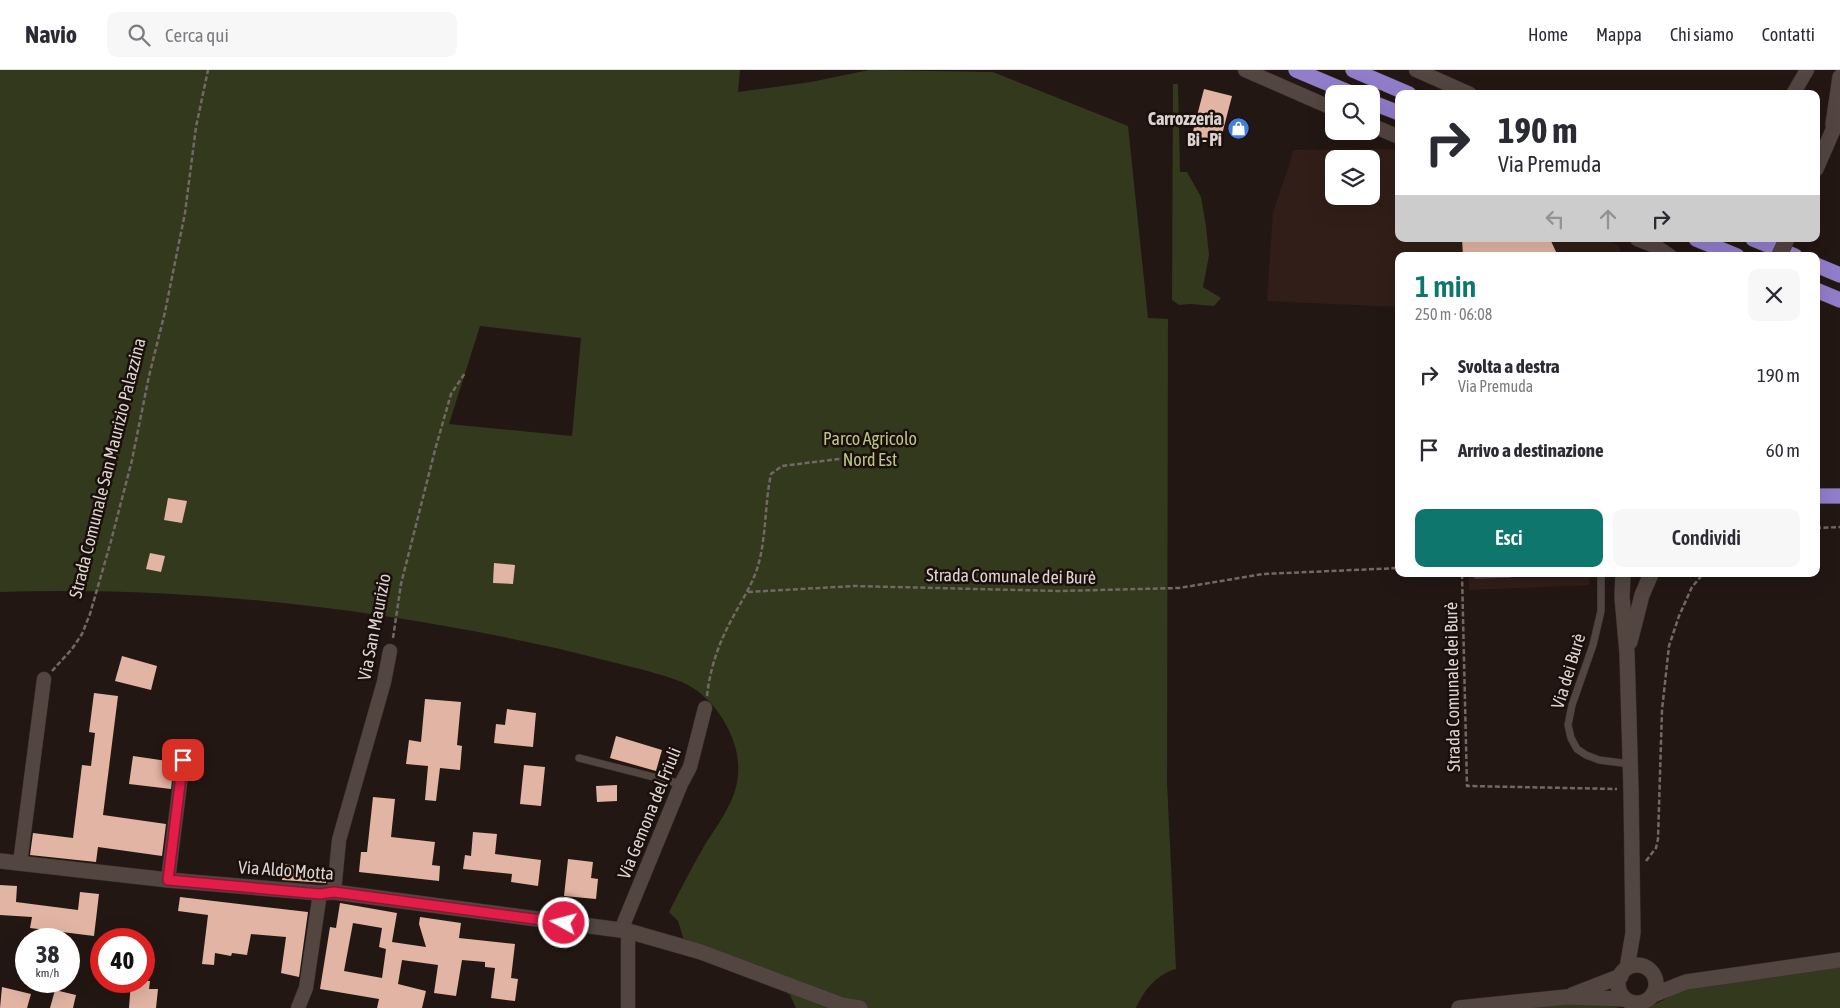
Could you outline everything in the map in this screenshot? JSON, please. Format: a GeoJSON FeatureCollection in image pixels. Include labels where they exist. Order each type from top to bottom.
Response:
{"type":"FeatureCollection","features":[{"type":"Feature","properties":{"kind":"highway"},"geometry":{"type":"LineString","coordinates":[[1296,70],[1331,85]]}},
{"type":"Feature","properties":{"kind":"highway"},"geometry":{"type":"LineString","coordinates":[[1353,70],[1400,90]]}},
{"type":"Feature","properties":{"kind":"highway"},"geometry":{"type":"LineString","coordinates":[[1380,106],[1395,111]]}},
{"type":"Feature","properties":{"kind":"highway"},"geometry":{"type":"LineString","coordinates":[[1703,242],[1727,252]]}},
{"type":"Feature","properties":{"kind":"highway"},"geometry":{"type":"LineString","coordinates":[[1760,242],[1785,252]]}},
{"type":"Feature","properties":{"kind":"highway"},"geometry":{"type":"LineString","coordinates":[[1820,267],[1840,275]]}},
{"type":"Feature","properties":{"kind":"highway"},"geometry":{"type":"LineString","coordinates":[[1820,292],[1839,300]]}},
{"type":"Feature","properties":{"kind":"highway"},"geometry":{"type":"LineString","coordinates":[[1820,496],[1840,496]]}},
{"type":"Feature","properties":{"kind":"street"},"geometry":{"type":"LineString","coordinates":[[1245,70],[1325,105]]}},
{"type":"Feature","properties":{"kind":"street"},"geometry":{"type":"LineString","coordinates":[[1416,70],[1461,90]]}},
{"type":"Feature","properties":{"kind":"street"},"geometry":{"type":"LineString","coordinates":[[1795,90],[1806,70]]}},
{"type":"Feature","properties":{"kind":"street"},"geometry":{"type":"LineString","coordinates":[[1832,131],[1840,77]]}},
{"type":"Feature","properties":{"kind":"street"},"geometry":{"type":"LineString","coordinates":[[1820,159],[1840,114]]}},
{"type":"Feature","properties":{"kind":"street"},"geometry":{"type":"LineString","coordinates":[[1380,129],[1395,135]]}},
{"type":"Feature","properties":{"kind":"street"},"geometry":{"type":"LineString","coordinates":[[1644,242],[1664,252]]}},
{"type":"Feature","properties":{"kind":"street"},"geometry":{"type":"LineString","coordinates":[[1623,577],[1622,597],[1627,653],[1631,790],[1633,933],[1624,972],[1619,980],[1620,991],[1625,999]]}},
{"type":"Feature","properties":{"kind":"street"},"geometry":{"type":"LineString","coordinates":[[1627,653],[1642,595],[1650,577]]}},
{"type":"Feature","properties":{"kind":"street","name":"Via San Maurizio"},"geometry":{"type":"LineString","coordinates":[[298,1008],[306,988],[339,840],[384,682],[390,651]]}},
{"type":"Feature","properties":{"kind":"street"},"geometry":{"type":"LineString","coordinates":[[20,863],[44,679]]}},
{"type":"Feature","properties":{"kind":"street","name":"Via Gemona del Friuli"},"geometry":{"type":"LineString","coordinates":[[624,931],[690,767],[705,708]]}},
{"type":"Feature","properties":{"kind":"street"},"geometry":{"type":"LineString","coordinates":[[168,880],[183,760]]}},
{"type":"Feature","properties":{"kind":"street","name":"Via Aldo Motta"},"geometry":{"type":"LineString","coordinates":[[0,861],[168,880],[327,892],[624,931],[701,952],[842,1005],[860,1008]]}},
{"type":"Feature","properties":{"kind":"street"},"geometry":{"type":"LineString","coordinates":[[624,931],[628,1008]]}},
{"type":"Feature","properties":{"kind":"street"},"geometry":{"type":"LineString","coordinates":[[1633,933],[1656,985],[1653,995]]}},
{"type":"Feature","properties":{"kind":"street"},"geometry":{"type":"LineString","coordinates":[[1459,1008],[1566,997],[1625,999],[1640,1003],[1653,995],[1686,982],[1840,960]]}},
{"type":"Feature","properties":{"kind":"street"},"geometry":{"type":"LineString","coordinates":[[1566,997],[1637,966],[1650,972],[1686,982]]}},
{"type":"Feature","properties":{"kind":"lane","name":"Via dei Burè"},"geometry":{"type":"LineString","coordinates":[[1602,577],[1601,611],[1593,644],[1572,705],[1568,725],[1571,738],[1577,749],[1586,755],[1598,760],[1630,764]]}},
{"type":"Feature","properties":{"kind":"lane"},"geometry":{"type":"LineString","coordinates":[[579,758],[682,784]]}},
{"type":"Feature","properties":{"kind":"path","name":"Strada Comunale San Maurizio Palazzina"},"geometry":{"type":"LineString","coordinates":[[44,679],[72,649],[82,634],[90,614],[111,541],[132,460],[149,376],[167,303],[185,213],[196,127],[208,70]]}},
{"type":"Feature","properties":{"kind":"path","name":"Via San Maurizio"},"geometry":{"type":"LineString","coordinates":[[390,651],[401,584],[435,450],[451,394],[465,373]]}},
{"type":"Feature","properties":{"kind":"path"},"geometry":{"type":"LineString","coordinates":[[705,708],[709,675],[716,652],[732,618],[748,592],[756,571],[762,544],[766,496],[771,474],[782,466],[847,458]]}},
{"type":"Feature","properties":{"kind":"path"},"geometry":{"type":"LineString","coordinates":[[1820,528],[1840,527]]}},
{"type":"Feature","properties":{"kind":"path","name":"Strada Comunale dei Burè"},"geometry":{"type":"LineString","coordinates":[[748,592],[854,586],[1059,591],[1179,588],[1263,574],[1395,568]]}},
{"type":"Feature","properties":{"kind":"path","name":"Strada Comunale dei Burè"},"geometry":{"type":"LineString","coordinates":[[1462,577],[1467,786],[1631,790]]}},
{"type":"Feature","properties":{"kind":"path"},"geometry":{"type":"LineString","coordinates":[[1632,863],[1645,862],[1656,848],[1662,710],[1669,646],[1679,616],[1692,587],[1700,577]]}},
{"type":"Feature","properties":{"kind":"shaded area"},"geometry":{"type":"Polygon","coordinates":[[[1391,149],[1395,150],[1395,242],[1611,242],[1618,245],[1621,252],[1395,252],[1395,307],[1267,301],[1273,212],[1293,150],[1391,149]]]}},
{"type":"Feature","properties":{"kind":"shaded area"},"geometry":{"type":"Polygon","coordinates":[[[1469,577],[1590,577],[1589,585],[1469,590],[1469,577]]]}},
{"type":"Feature","properties":{"kind":"green space","name":"Parco Agricolo Nord Est"},"geometry":{"type":"Polygon","coordinates":[[[0,70],[740,70],[738,92],[811,82],[869,70],[993,72],[1128,126],[1148,318],[1168,319],[1167,783],[1176,969],[1157,979],[1143,995],[1136,1008],[796,1008],[790,995],[785,991],[684,940],[678,921],[669,912],[703,848],[726,812],[736,788],[738,775],[735,746],[724,721],[707,699],[688,685],[644,670],[560,649],[421,622],[352,611],[212,597],[141,593],[71,591],[0,592],[0,70]],[[480,326],[449,424],[572,436],[581,338],[480,326]]]}},
{"type":"Feature","properties":{"kind":"green space"},"geometry":{"type":"Polygon","coordinates":[[[1173,84],[1178,84],[1180,172],[1187,172],[1201,197],[1209,255],[1203,287],[1221,298],[1214,306],[1179,305],[1172,300],[1173,84]]]}},
{"type":"Feature","properties":{"kind":"green space"},"geometry":{"type":"Polygon","coordinates":[[[1840,967],[1840,1008],[1647,1008],[1682,991],[1695,988],[1840,967]]]}},
{"type":"Feature","properties":{"kind":"green space"},"geometry":{"type":"Polygon","coordinates":[[[1586,1002],[1621,1008],[1516,1008],[1586,1002]]]}},
{"type":"Feature","properties":{"kind":"building"},"geometry":{"type":"Polygon","coordinates":[[[1204,89],[1232,96],[1219,146],[1191,139],[1204,89]]]}},
{"type":"Feature","properties":{"kind":"building"},"geometry":{"type":"Polygon","coordinates":[[[1462,242],[1551,242],[1556,252],[1463,252],[1462,242]]]}},
{"type":"Feature","properties":{"kind":"building"},"geometry":{"type":"Polygon","coordinates":[[[168,498],[187,501],[182,523],[164,520],[168,498]]]}},
{"type":"Feature","properties":{"kind":"building"},"geometry":{"type":"Polygon","coordinates":[[[150,553],[165,556],[161,572],[146,569],[150,553]]]}},
{"type":"Feature","properties":{"kind":"building"},"geometry":{"type":"Polygon","coordinates":[[[494,563],[515,565],[513,584],[493,583],[494,563]]]}},
{"type":"Feature","properties":{"kind":"building"},"geometry":{"type":"Polygon","coordinates":[[[122,656],[157,666],[151,690],[115,681],[122,656]]]}},
{"type":"Feature","properties":{"kind":"building"},"geometry":{"type":"Polygon","coordinates":[[[94,693],[118,696],[103,815],[166,824],[162,856],[98,847],[96,862],[30,855],[33,833],[73,838],[82,765],[91,766],[95,733],[89,732],[94,693]]]}},
{"type":"Feature","properties":{"kind":"building"},"geometry":{"type":"Polygon","coordinates":[[[425,699],[461,702],[457,745],[462,746],[460,770],[440,768],[436,801],[425,800],[428,766],[406,764],[409,740],[421,742],[425,699]]]}},
{"type":"Feature","properties":{"kind":"building"},"geometry":{"type":"Polygon","coordinates":[[[507,709],[536,713],[533,747],[494,743],[496,724],[505,725],[507,709]]]}},
{"type":"Feature","properties":{"kind":"building"},"geometry":{"type":"Polygon","coordinates":[[[616,736],[662,750],[656,771],[610,758],[616,736]]]}},
{"type":"Feature","properties":{"kind":"building"},"geometry":{"type":"Polygon","coordinates":[[[133,756],[174,762],[171,789],[129,784],[133,756]]]}},
{"type":"Feature","properties":{"kind":"building"},"geometry":{"type":"Polygon","coordinates":[[[524,765],[545,767],[541,806],[520,804],[524,765]]]}},
{"type":"Feature","properties":{"kind":"building"},"geometry":{"type":"Polygon","coordinates":[[[617,785],[617,801],[597,802],[596,786],[617,785]]]}},
{"type":"Feature","properties":{"kind":"building"},"geometry":{"type":"Polygon","coordinates":[[[373,797],[395,799],[391,837],[435,842],[432,865],[440,866],[439,881],[359,872],[361,852],[367,852],[373,797]]]}},
{"type":"Feature","properties":{"kind":"building"},"geometry":{"type":"Polygon","coordinates":[[[473,832],[497,834],[495,854],[541,860],[538,886],[511,882],[512,874],[463,869],[465,855],[471,856],[473,832]]]}},
{"type":"Feature","properties":{"kind":"building"},"geometry":{"type":"Polygon","coordinates":[[[568,859],[593,862],[591,878],[598,879],[596,899],[564,896],[568,859]]]}},
{"type":"Feature","properties":{"kind":"building"},"geometry":{"type":"Polygon","coordinates":[[[283,864],[321,869],[326,874],[326,883],[282,880],[283,864]]]}},
{"type":"Feature","properties":{"kind":"building"},"geometry":{"type":"Polygon","coordinates":[[[0,885],[17,886],[16,902],[78,910],[80,892],[99,894],[95,928],[90,928],[90,936],[80,934],[80,928],[30,928],[32,917],[0,915],[0,885]]]}},
{"type":"Feature","properties":{"kind":"building"},"geometry":{"type":"Polygon","coordinates":[[[180,897],[308,912],[299,977],[281,973],[286,937],[251,934],[247,955],[232,953],[231,956],[215,953],[214,965],[202,964],[208,915],[178,911],[180,897]]]}},
{"type":"Feature","properties":{"kind":"building"},"geometry":{"type":"Polygon","coordinates":[[[340,903],[397,913],[392,942],[426,947],[419,924],[420,917],[461,923],[459,938],[515,944],[511,978],[518,979],[515,1001],[491,998],[495,968],[485,967],[485,962],[462,960],[456,996],[434,993],[438,965],[402,960],[398,984],[426,991],[422,1008],[377,1008],[379,999],[320,989],[330,927],[336,928],[340,903]],[[353,923],[344,971],[382,978],[386,949],[379,947],[382,928],[353,923]]]}},
{"type":"Feature","properties":{"kind":"building"},"geometry":{"type":"Polygon","coordinates":[[[2,987],[15,990],[15,993],[31,994],[27,1008],[0,1008],[2,987]]]}},
{"type":"Feature","properties":{"kind":"building"},"geometry":{"type":"Polygon","coordinates":[[[155,989],[158,989],[156,1008],[129,1008],[130,993],[155,993],[155,989]]]}},
{"type":"Feature","properties":{"kind":"building"},"geometry":{"type":"Polygon","coordinates":[[[54,993],[76,995],[73,1008],[50,1008],[54,993]]]}},
{"type":"Feature","properties":{"kind":"place","name":"Carrozzeria Bi - Pi"},"geometry":{"type":"Point","coordinates":[1238,128]}},
{"type":"Feature","properties":{"kind":"route"},"geometry":{"type":"LineString","coordinates":[[183,760],[168,880],[320,894],[334,892],[564,923]]}}]}
